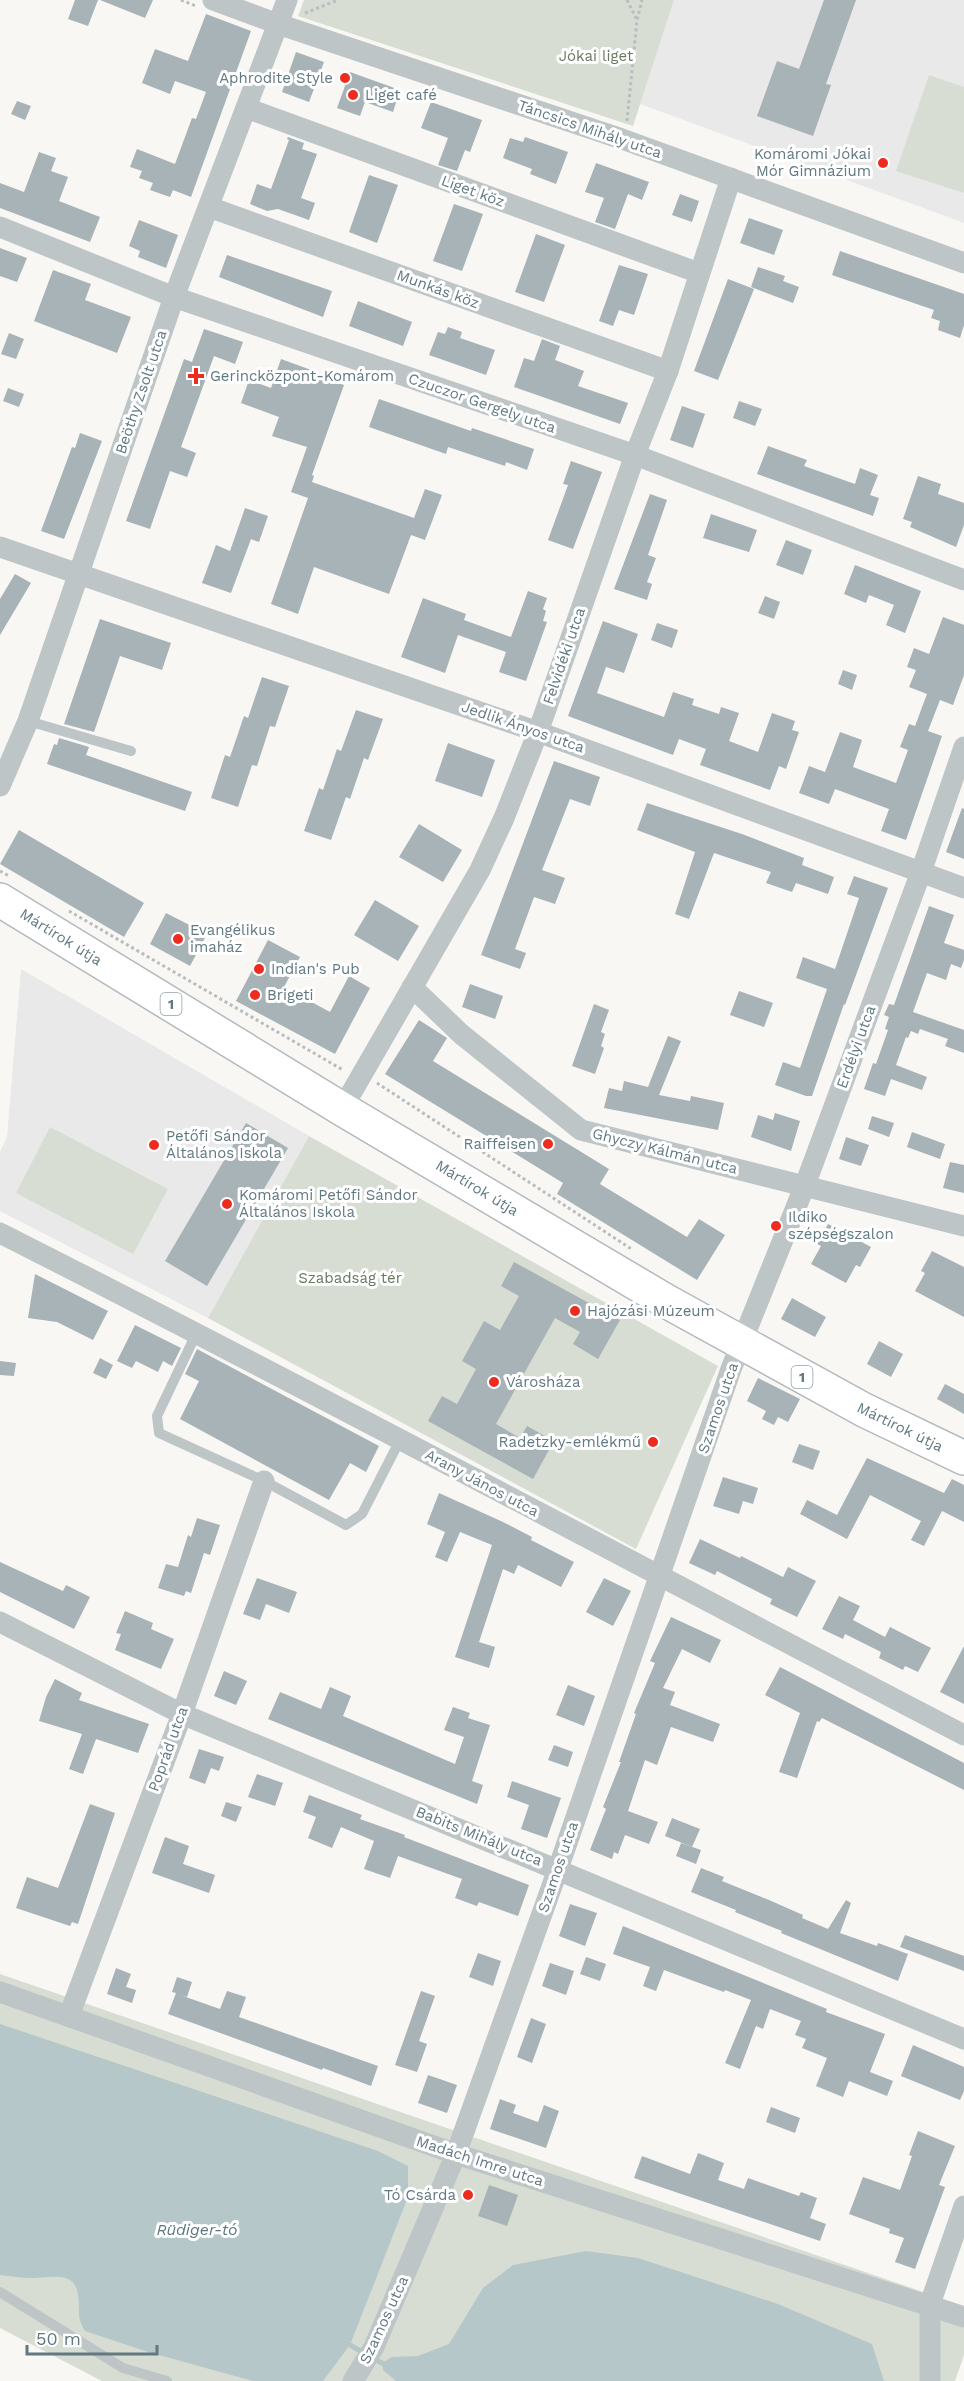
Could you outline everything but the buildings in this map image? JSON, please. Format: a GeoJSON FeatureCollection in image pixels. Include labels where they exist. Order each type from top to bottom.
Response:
{"type":"FeatureCollection","features":[{"type":"Feature","properties":{"kind":"main road","name":"Mártírok útja"},"geometry":{"type":"LineString","coordinates":[[8,890],[342,1109],[741,1344],[864,1410],[964,1458]]}},
{"type":"Feature","properties":{"kind":"street","name":"Táncsics Mihály utca"},"geometry":{"type":"LineString","coordinates":[[213,0],[278,24],[622,139],[964,263]]}},
{"type":"Feature","properties":{"kind":"street","name":"Beöthy Zsolt utca"},"geometry":{"type":"LineString","coordinates":[[0,786],[28,721],[174,297],[288,0]]}},
{"type":"Feature","properties":{"kind":"street","name":"Liget köz"},"geometry":{"type":"LineString","coordinates":[[246,108],[699,273]]}},
{"type":"Feature","properties":{"kind":"street","name":"Felvidéki utca"},"geometry":{"type":"LineString","coordinates":[[342,1109],[480,870],[504,818],[538,732],[635,455],[668,371],[731,178]]}},
{"type":"Feature","properties":{"kind":"street","name":"Munkás köz"},"geometry":{"type":"LineString","coordinates":[[208,207],[668,371]]}},
{"type":"Feature","properties":{"kind":"street","name":"Czuczor Gergely utca"},"geometry":{"type":"LineString","coordinates":[[0,228],[174,297],[635,455],[964,580]]}},
{"type":"Feature","properties":{"kind":"street","name":"Jedlik Ányos utca"},"geometry":{"type":"LineString","coordinates":[[0,547],[538,732],[964,888]]}},
{"type":"Feature","properties":{"kind":"street","name":"Erdélyi utca"},"geometry":{"type":"LineString","coordinates":[[741,1344],[805,1185],[921,872],[964,747]]}},
{"type":"Feature","properties":{"kind":"street","name":"Ghyczy Kálmán utca"},"geometry":{"type":"LineString","coordinates":[[412,987],[461,1034],[582,1130],[964,1226]]}},
{"type":"Feature","properties":{"kind":"street","name":"Arany János utca"},"geometry":{"type":"LineString","coordinates":[[0,1233],[197,1332],[964,1735]]}},
{"type":"Feature","properties":{"kind":"street","name":"Szamos utca"},"geometry":{"type":"LineString","coordinates":[[353,2381],[370,2355],[456,2154],[741,1344]]}},
{"type":"Feature","properties":{"kind":"street","name":"Poprád utca"},"geometry":{"type":"LineString","coordinates":[[69,2016],[182,1714],[264,1481]]}},
{"type":"Feature","properties":{"kind":"street","name":"Babits Mihály utca"},"geometry":{"type":"LineString","coordinates":[[0,1622],[182,1714],[964,2039]]}},
{"type":"Feature","properties":{"kind":"street","name":"Madách Imre utca"},"geometry":{"type":"LineString","coordinates":[[0,1992],[456,2154],[930,2304],[964,2317]]}},
{"type":"Feature","properties":{"kind":"street"},"geometry":{"type":"LineString","coordinates":[[930,2381],[930,2304],[964,2205]]}},
{"type":"Feature","properties":{"kind":"lane"},"geometry":{"type":"LineString","coordinates":[[28,721],[131,751]]}},
{"type":"Feature","properties":{"kind":"lane"},"geometry":{"type":"LineString","coordinates":[[197,1332],[157,1416],[159,1433],[264,1481],[346,1525],[362,1514],[400,1440]]}},
{"type":"Feature","properties":{"kind":"lane"},"geometry":{"type":"LineString","coordinates":[[0,2292],[123,2368],[167,2381]]}},
{"type":"Feature","properties":{"kind":"path"},"geometry":{"type":"LineString","coordinates":[[627,0],[637,20]]}},
{"type":"Feature","properties":{"kind":"path"},"geometry":{"type":"LineString","coordinates":[[626,129],[637,20],[642,0]]}},
{"type":"Feature","properties":{"kind":"path"},"geometry":{"type":"LineString","coordinates":[[0,870],[8,890]]}},
{"type":"Feature","properties":{"kind":"path"},"geometry":{"type":"LineString","coordinates":[[66,909],[359,1079],[372,1080],[640,1255]]}},
{"type":"Feature","properties":{"kind":"shaded area","name":"Komáromi Jókai Mór Gimnázium"},"geometry":{"type":"Polygon","coordinates":[[[674,0],[964,0],[964,223],[640,104],[674,0]]]}},
{"type":"Feature","properties":{"kind":"shaded area","name":"Petőfi Sándor Általános Iskola"},"geometry":{"type":"Polygon","coordinates":[[[21,969],[309,1136],[208,1318],[0,1211],[0,1152],[7,1137],[21,969]]]}},
{"type":"Feature","properties":{"kind":"green space","name":"Jókai liget"},"geometry":{"type":"Polygon","coordinates":[[[304,0],[674,0],[633,126],[298,16],[304,0]]]}},
{"type":"Feature","properties":{"kind":"green space"},"geometry":{"type":"Polygon","coordinates":[[[929,75],[964,87],[964,193],[896,171],[929,75]]]}},
{"type":"Feature","properties":{"kind":"green space"},"geometry":{"type":"Polygon","coordinates":[[[50,1127],[168,1189],[133,1254],[16,1193],[50,1127]]]}},
{"type":"Feature","properties":{"kind":"green space","name":"Szabadság tér"},"geometry":{"type":"Polygon","coordinates":[[[309,1136],[718,1366],[636,1549],[208,1318],[309,1136]]]}},
{"type":"Feature","properties":{"kind":"green space"},"geometry":{"type":"Polygon","coordinates":[[[0,1974],[964,2306],[964,2355],[955,2381],[102,2381],[0,2328],[0,1974]]]}},
{"type":"Feature","properties":{"kind":"water","name":"Rüdiger-tó"},"geometry":{"type":"Polygon","coordinates":[[[0,2024],[378,2151],[408,2166],[408,2197],[350,2345],[323,2381],[253,2381],[148,2352],[85,2331],[79,2317],[76,2287],[67,2279],[0,2275],[0,2024]]]}},
{"type":"Feature","properties":{"kind":"water"},"geometry":{"type":"Polygon","coordinates":[[[586,2251],[638,2258],[778,2304],[872,2344],[884,2381],[396,2381],[383,2370],[382,2363],[392,2357],[418,2356],[449,2344],[483,2288],[513,2265],[586,2251]]]}},
{"type":"Feature","properties":{"kind":"waterway"},"geometry":{"type":"LineString","coordinates":[[350,2345],[364,2353]]}},
{"type":"Feature","properties":{"kind":"waterway"},"geometry":{"type":"LineString","coordinates":[[372,2358],[382,2363]]}},
{"type":"Feature","properties":{"kind":"place","name":"Aphrodite Style"},"geometry":{"type":"Point","coordinates":[345,78]}},
{"type":"Feature","properties":{"kind":"place","name":"Liget café"},"geometry":{"type":"Point","coordinates":[353,95]}},
{"type":"Feature","properties":{"kind":"place","name":"Komáromi Jókai Mór Gimnázium"},"geometry":{"type":"Point","coordinates":[883,163]}},
{"type":"Feature","properties":{"kind":"place","name":"Gerincközpont-Komárom"},"geometry":{"type":"Point","coordinates":[196,376]}},
{"type":"Feature","properties":{"kind":"place","name":"Evangélikus imaház"},"geometry":{"type":"Point","coordinates":[178,939]}},
{"type":"Feature","properties":{"kind":"place","name":"Indian's Pub"},"geometry":{"type":"Point","coordinates":[259,969]}},
{"type":"Feature","properties":{"kind":"place","name":"Brigeti"},"geometry":{"type":"Point","coordinates":[255,995]}},
{"type":"Feature","properties":{"kind":"place","name":"Raiffeisen"},"geometry":{"type":"Point","coordinates":[548,1144]}},
{"type":"Feature","properties":{"kind":"place","name":"Petőfi Sándor Általános Iskola"},"geometry":{"type":"Point","coordinates":[154,1145]}},
{"type":"Feature","properties":{"kind":"place","name":"Komáromi Petőfi Sándor Általános Iskola"},"geometry":{"type":"Point","coordinates":[227,1204]}},
{"type":"Feature","properties":{"kind":"place","name":"Ildiko szépségszalon"},"geometry":{"type":"Point","coordinates":[776,1226]}},
{"type":"Feature","properties":{"kind":"place","name":"Hajózási Múzeum"},"geometry":{"type":"Point","coordinates":[575,1311]}},
{"type":"Feature","properties":{"kind":"place","name":"Városháza"},"geometry":{"type":"Point","coordinates":[494,1382]}},
{"type":"Feature","properties":{"kind":"place","name":"Radetzky-emlékmű"},"geometry":{"type":"Point","coordinates":[653,1442]}},
{"type":"Feature","properties":{"kind":"place","name":"Tó Csárda"},"geometry":{"type":"Point","coordinates":[468,2195]}}]}
